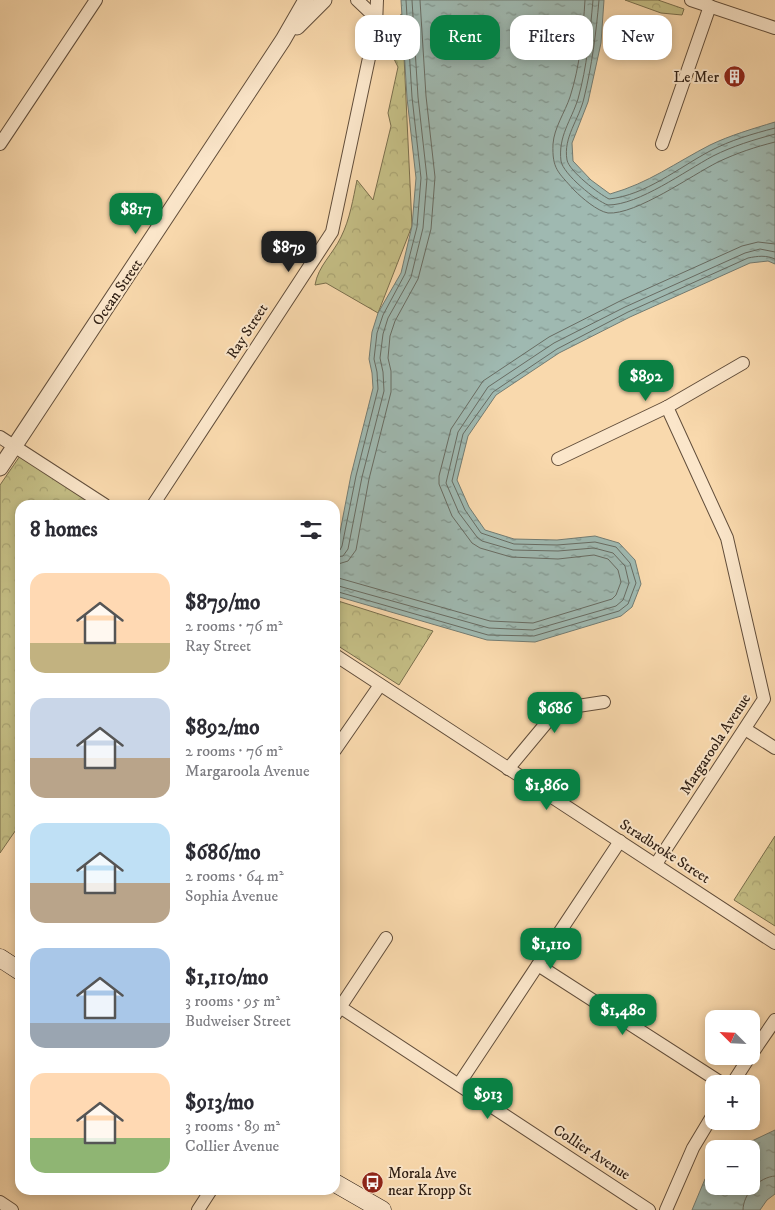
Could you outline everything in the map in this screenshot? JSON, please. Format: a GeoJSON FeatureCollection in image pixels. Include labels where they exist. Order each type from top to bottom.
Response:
{"type":"FeatureCollection","features":[{"type":"Feature","properties":{"kind":"main road"},"geometry":{"type":"LineString","coordinates":[[340,1186],[382,1210]]}},
{"type":"Feature","properties":{"kind":"street"},"geometry":{"type":"LineString","coordinates":[[0,144],[96,0]]}},
{"type":"Feature","properties":{"kind":"street","name":"Ocean Street"},"geometry":{"type":"LineString","coordinates":[[0,468],[283,40],[305,0]]}},
{"type":"Feature","properties":{"kind":"street","name":"Ocean Street"},"geometry":{"type":"LineString","coordinates":[[283,40],[324,0]]}},
{"type":"Feature","properties":{"kind":"street"},"geometry":{"type":"LineString","coordinates":[[357,0],[373,15]]}},
{"type":"Feature","properties":{"kind":"street","name":"Ray Street"},"geometry":{"type":"LineString","coordinates":[[377,0],[377,15]]}},
{"type":"Feature","properties":{"kind":"street"},"geometry":{"type":"LineString","coordinates":[[691,0],[775,28]]}},
{"type":"Feature","properties":{"kind":"street"},"geometry":{"type":"LineString","coordinates":[[662,144],[710,6]]}},
{"type":"Feature","properties":{"kind":"street","name":"Ray Street"},"geometry":{"type":"LineString","coordinates":[[156,500],[332,232],[368,60]]}},
{"type":"Feature","properties":{"kind":"street"},"geometry":{"type":"LineString","coordinates":[[558,459],[667,407],[744,363]]}},
{"type":"Feature","properties":{"kind":"street","name":"Margaroola Avenue"},"geometry":{"type":"LineString","coordinates":[[656,864],[764,700],[727,538],[667,407]]}},
{"type":"Feature","properties":{"kind":"street"},"geometry":{"type":"LineString","coordinates":[[0,437],[97,500]]}},
{"type":"Feature","properties":{"kind":"street","name":"Stradbroke Street"},"geometry":{"type":"LineString","coordinates":[[340,658],[775,943]]}},
{"type":"Feature","properties":{"kind":"street"},"geometry":{"type":"LineString","coordinates":[[340,743],[380,684]]}},
{"type":"Feature","properties":{"kind":"street"},"geometry":{"type":"LineString","coordinates":[[508,769],[558,709],[604,702]]}},
{"type":"Feature","properties":{"kind":"street"},"geometry":{"type":"LineString","coordinates":[[745,729],[775,748]]}},
{"type":"Feature","properties":{"kind":"street"},"geometry":{"type":"LineString","coordinates":[[458,1084],[620,841]]}},
{"type":"Feature","properties":{"kind":"street"},"geometry":{"type":"LineString","coordinates":[[340,1008],[386,938]]}},
{"type":"Feature","properties":{"kind":"street"},"geometry":{"type":"LineString","coordinates":[[538,965],[709,1075]]}},
{"type":"Feature","properties":{"kind":"street","name":"Collier Avenue"},"geometry":{"type":"LineString","coordinates":[[340,1012],[458,1084],[649,1210]]}},
{"type":"Feature","properties":{"kind":"street"},"geometry":{"type":"LineString","coordinates":[[760,1042],[775,1020]]}},
{"type":"Feature","properties":{"kind":"street"},"geometry":{"type":"LineString","coordinates":[[666,1210],[693,1148],[705,1128]]}},
{"type":"Feature","properties":{"kind":"street"},"geometry":{"type":"LineString","coordinates":[[198,1210],[208,1195]]}},
{"type":"Feature","properties":{"kind":"street"},"geometry":{"type":"LineString","coordinates":[[0,1202],[12,1210]]}},
{"type":"Feature","properties":{"kind":"green space"},"geometry":{"type":"Polygon","coordinates":[[[625,0],[658,0],[684,9],[682,15],[661,13],[625,0]]]}},
{"type":"Feature","properties":{"kind":"green space"},"geometry":{"type":"Polygon","coordinates":[[[394,60],[404,60],[412,226],[378,313],[326,283],[315,285],[322,266],[338,243],[347,223],[357,180],[373,200],[391,126],[388,113],[398,67],[394,60]]]}},
{"type":"Feature","properties":{"kind":"green space"},"geometry":{"type":"Polygon","coordinates":[[[22,453],[91,500],[15,500],[15,831],[0,853],[0,485],[22,453]]]}},
{"type":"Feature","properties":{"kind":"green space"},"geometry":{"type":"Polygon","coordinates":[[[340,602],[433,631],[399,685],[340,647],[340,602]]]}},
{"type":"Feature","properties":{"kind":"green space"},"geometry":{"type":"Polygon","coordinates":[[[775,836],[775,926],[734,900],[775,836]]]}},
{"type":"Feature","properties":{"kind":"water"},"geometry":{"type":"Polygon","coordinates":[[[401,0],[604,0],[601,43],[588,102],[572,143],[573,161],[591,180],[610,194],[650,178],[718,141],[775,122],[775,264],[768,261],[750,263],[630,317],[559,353],[496,395],[468,436],[457,480],[469,507],[485,530],[514,539],[557,540],[595,536],[619,543],[635,560],[641,584],[632,607],[621,616],[535,642],[487,640],[340,597],[340,532],[351,475],[373,388],[369,359],[372,332],[378,313],[401,273],[412,226],[416,178],[405,60],[420,60],[420,15],[402,15],[401,0]]]}},
{"type":"Feature","properties":{"kind":"water"},"geometry":{"type":"Polygon","coordinates":[[[775,1130],[775,1194],[767,1200],[760,1210],[692,1210],[705,1179],[705,1195],[760,1195],[760,1140],[754,1140],[775,1130]]]}},
{"type":"Feature","properties":{"kind":"place","name":"Le Mer"},"geometry":{"type":"Point","coordinates":[735,77]}},
{"type":"Feature","properties":{"kind":"place","name":"Morala Ave near Kropp St"},"geometry":{"type":"Point","coordinates":[372,1182]}}]}
